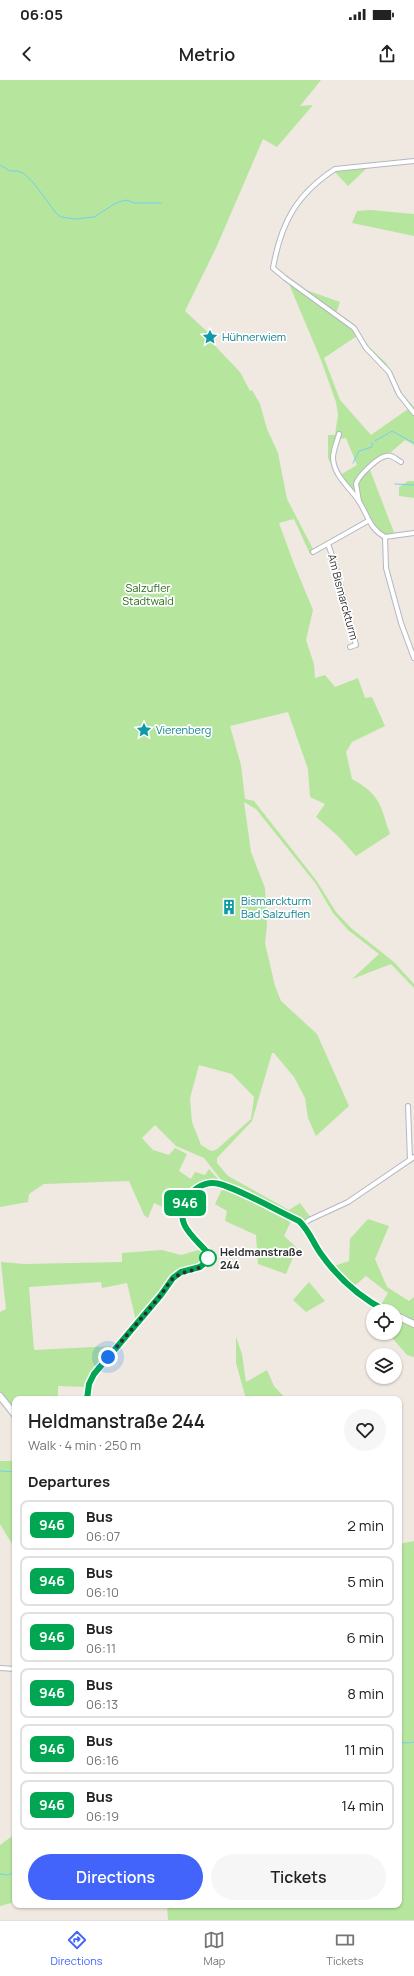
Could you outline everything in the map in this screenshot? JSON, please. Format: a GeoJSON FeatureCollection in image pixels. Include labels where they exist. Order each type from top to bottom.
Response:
{"type":"FeatureCollection","features":[{"type":"Feature","properties":{"kind":"main road"},"geometry":{"type":"LineString","coordinates":[[87,1396],[89,1384],[97,1370],[161,1295],[173,1278],[181,1272],[200,1267],[207,1261],[207,1252],[188,1234],[182,1224],[183,1210],[192,1192],[203,1184],[212,1183],[226,1186],[303,1225],[322,1255],[356,1292],[373,1304]]}},
{"type":"Feature","properties":{"kind":"main road"},"geometry":{"type":"LineString","coordinates":[[402,1318],[414,1324]]}},
{"type":"Feature","properties":{"kind":"main road"},"geometry":{"type":"LineString","coordinates":[[0,1396],[12,1411]]}},
{"type":"Feature","properties":{"kind":"street"},"geometry":{"type":"LineString","coordinates":[[414,161],[335,169],[329,173],[309,190],[292,209],[286,222],[274,268],[285,278],[354,328],[366,348],[389,372],[399,394],[414,413]]}},
{"type":"Feature","properties":{"kind":"street"},"geometry":{"type":"LineString","coordinates":[[339,434],[334,454],[336,468],[340,478],[359,502],[368,520],[376,531],[385,537],[414,533]]}},
{"type":"Feature","properties":{"kind":"street"},"geometry":{"type":"LineString","coordinates":[[359,502],[356,484],[362,474],[385,456],[390,456],[401,462]]}},
{"type":"Feature","properties":{"kind":"street","name":"Am Bismarckturm"},"geometry":{"type":"LineString","coordinates":[[312,552],[368,520]]}},
{"type":"Feature","properties":{"kind":"street"},"geometry":{"type":"LineString","coordinates":[[385,537],[386,568],[401,623],[414,658]]}},
{"type":"Feature","properties":{"kind":"street","name":"Am Bismarckturm"},"geometry":{"type":"LineString","coordinates":[[328,544],[335,564],[356,645],[350,647]]}},
{"type":"Feature","properties":{"kind":"street"},"geometry":{"type":"LineString","coordinates":[[303,1225],[308,1220],[348,1202],[412,1159],[408,1106]]}},
{"type":"Feature","properties":{"kind":"street"},"geometry":{"type":"LineString","coordinates":[[0,1668],[12,1669]]}},
{"type":"Feature","properties":{"kind":"green space","name":"Salzufler Stadtwald"},"geometry":{"type":"Polygon","coordinates":[[[0,80],[321,80],[300,106],[313,105],[277,147],[263,139],[216,248],[185,311],[213,337],[217,348],[240,372],[250,391],[252,390],[260,404],[267,429],[278,453],[287,499],[313,549],[366,519],[367,523],[310,554],[294,519],[279,523],[313,610],[306,640],[314,664],[315,678],[325,675],[335,687],[358,678],[365,698],[372,697],[385,726],[352,742],[346,752],[352,779],[369,790],[374,796],[381,808],[390,834],[356,856],[338,836],[316,817],[325,804],[310,797],[308,769],[288,712],[230,726],[241,765],[245,799],[254,801],[316,880],[336,912],[351,928],[394,962],[414,984],[414,988],[391,964],[352,979],[379,954],[348,930],[333,913],[316,884],[256,809],[244,802],[251,852],[265,888],[267,925],[265,943],[275,986],[281,1001],[317,1034],[349,1106],[316,1136],[308,1118],[305,1098],[294,1077],[274,1053],[272,1053],[252,1121],[217,1158],[217,1163],[228,1176],[289,1210],[300,1203],[311,1218],[303,1222],[222,1181],[204,1158],[176,1146],[155,1125],[142,1138],[153,1150],[169,1155],[175,1148],[187,1154],[179,1171],[191,1179],[195,1172],[205,1175],[209,1169],[217,1178],[217,1181],[196,1186],[180,1215],[154,1203],[148,1218],[144,1215],[129,1181],[44,1184],[29,1194],[28,1202],[0,1207],[0,80]],[[199,1065],[190,1098],[192,1122],[201,1145],[211,1151],[216,1150],[251,1119],[254,1097],[232,1074],[199,1065]]]}},
{"type":"Feature","properties":{"kind":"green space"},"geometry":{"type":"Polygon","coordinates":[[[368,167],[348,186],[334,171],[368,167]]]}},
{"type":"Feature","properties":{"kind":"green space"},"geometry":{"type":"Polygon","coordinates":[[[371,210],[414,214],[414,236],[352,223],[357,211],[371,210]]]}},
{"type":"Feature","properties":{"kind":"green space"},"geometry":{"type":"Polygon","coordinates":[[[289,284],[340,302],[336,313],[348,320],[369,347],[386,363],[402,394],[414,407],[414,445],[405,440],[370,470],[395,535],[385,536],[372,524],[340,475],[357,465],[346,438],[339,439],[332,459],[337,476],[328,458],[328,435],[335,435],[338,415],[336,402],[321,360],[289,284]],[[357,336],[324,358],[340,400],[371,435],[408,409],[396,395],[387,372],[380,363],[363,349],[357,336]]]}},
{"type":"Feature","properties":{"kind":"green space"},"geometry":{"type":"Polygon","coordinates":[[[408,481],[414,481],[414,498],[399,496],[399,487],[408,481]]]}},
{"type":"Feature","properties":{"kind":"green space"},"geometry":{"type":"Polygon","coordinates":[[[223,1187],[292,1219],[284,1236],[297,1248],[286,1274],[258,1264],[256,1235],[225,1221],[227,1211],[215,1204],[223,1187]]]}},
{"type":"Feature","properties":{"kind":"green space"},"geometry":{"type":"Polygon","coordinates":[[[368,1219],[389,1226],[375,1259],[387,1287],[409,1301],[414,1297],[414,1321],[402,1316],[402,1304],[381,1304],[388,1293],[366,1276],[353,1287],[334,1266],[349,1261],[350,1239],[368,1219]]]}},
{"type":"Feature","properties":{"kind":"green space"},"geometry":{"type":"Polygon","coordinates":[[[202,1249],[205,1252],[204,1263],[180,1271],[136,1321],[127,1283],[102,1288],[101,1282],[29,1287],[34,1350],[114,1346],[86,1387],[58,1386],[58,1396],[12,1396],[12,1409],[0,1393],[0,1312],[6,1309],[1,1262],[24,1264],[122,1262],[122,1253],[162,1250],[181,1255],[202,1249]]]}},
{"type":"Feature","properties":{"kind":"green space"},"geometry":{"type":"Polygon","coordinates":[[[309,1282],[325,1301],[306,1312],[293,1300],[309,1282]]]}},
{"type":"Feature","properties":{"kind":"green space"},"geometry":{"type":"Polygon","coordinates":[[[402,1320],[414,1326],[414,1357],[407,1355],[394,1340],[402,1340],[402,1320]]]}},
{"type":"Feature","properties":{"kind":"green space"},"geometry":{"type":"Polygon","coordinates":[[[236,1337],[242,1354],[246,1382],[267,1370],[274,1386],[283,1396],[245,1396],[236,1363],[236,1337]]]}},
{"type":"Feature","properties":{"kind":"green space"},"geometry":{"type":"Polygon","coordinates":[[[0,1461],[12,1461],[12,1544],[0,1524],[0,1461]]]}},
{"type":"Feature","properties":{"kind":"green space"},"geometry":{"type":"Polygon","coordinates":[[[414,1541],[414,1920],[168,1920],[167,1908],[402,1908],[402,1543],[414,1541]]]}},
{"type":"Feature","properties":{"kind":"green space"},"geometry":{"type":"Polygon","coordinates":[[[12,1836],[12,1903],[0,1906],[0,1845],[12,1836]]]}},
{"type":"Feature","properties":{"kind":"waterway"},"geometry":{"type":"LineString","coordinates":[[0,165],[10,171],[18,171],[23,173],[33,182],[56,213],[61,217],[76,219],[94,217],[116,203],[126,200],[135,203],[161,203]]}},
{"type":"Feature","properties":{"kind":"waterway"},"geometry":{"type":"LineString","coordinates":[[375,441],[392,431],[414,443]]}},
{"type":"Feature","properties":{"kind":"waterway"},"geometry":{"type":"LineString","coordinates":[[353,463],[359,451],[372,447],[372,443]]}},
{"type":"Feature","properties":{"kind":"waterway"},"geometry":{"type":"LineString","coordinates":[[395,484],[414,485]]}},
{"type":"Feature","properties":{"kind":"waterway"},"geometry":{"type":"LineString","coordinates":[[0,1471],[12,1472]]}},
{"type":"Feature","properties":{"kind":"waterway"},"geometry":{"type":"LineString","coordinates":[[402,1742],[414,1742]]}},
{"type":"Feature","properties":{"kind":"waterway"},"geometry":{"type":"LineString","coordinates":[[0,1874],[8,1875],[12,1873]]}},
{"type":"Feature","properties":{"kind":"bus line","name":"946"},"geometry":{"type":"LineString","coordinates":[[87,1396],[89,1384],[94,1374],[161,1295],[173,1278],[181,1272],[200,1267],[207,1261],[207,1252],[188,1234],[182,1224],[183,1210],[186,1202],[192,1192],[203,1184],[212,1183],[226,1186],[299,1221],[307,1229],[315,1245],[330,1264],[356,1292],[373,1304]]}},
{"type":"Feature","properties":{"kind":"place","name":"Hühnerwiem"},"geometry":{"type":"Point","coordinates":[210,337]}},
{"type":"Feature","properties":{"kind":"place","name":"Vierenberg"},"geometry":{"type":"Point","coordinates":[144,730]}},
{"type":"Feature","properties":{"kind":"place","name":"Bismarckturm Bad Salzuflen"},"geometry":{"type":"Point","coordinates":[229,907]}},
{"type":"Feature","properties":{"kind":"place","name":"Heldmanstraße 244"},"geometry":{"type":"Point","coordinates":[208,1258]}},
{"type":"Feature","properties":{"kind":"route"},"geometry":{"type":"LineString","coordinates":[[108,1357],[161,1295],[173,1278],[181,1272],[200,1267],[205,1264],[208,1258]]}}]}
